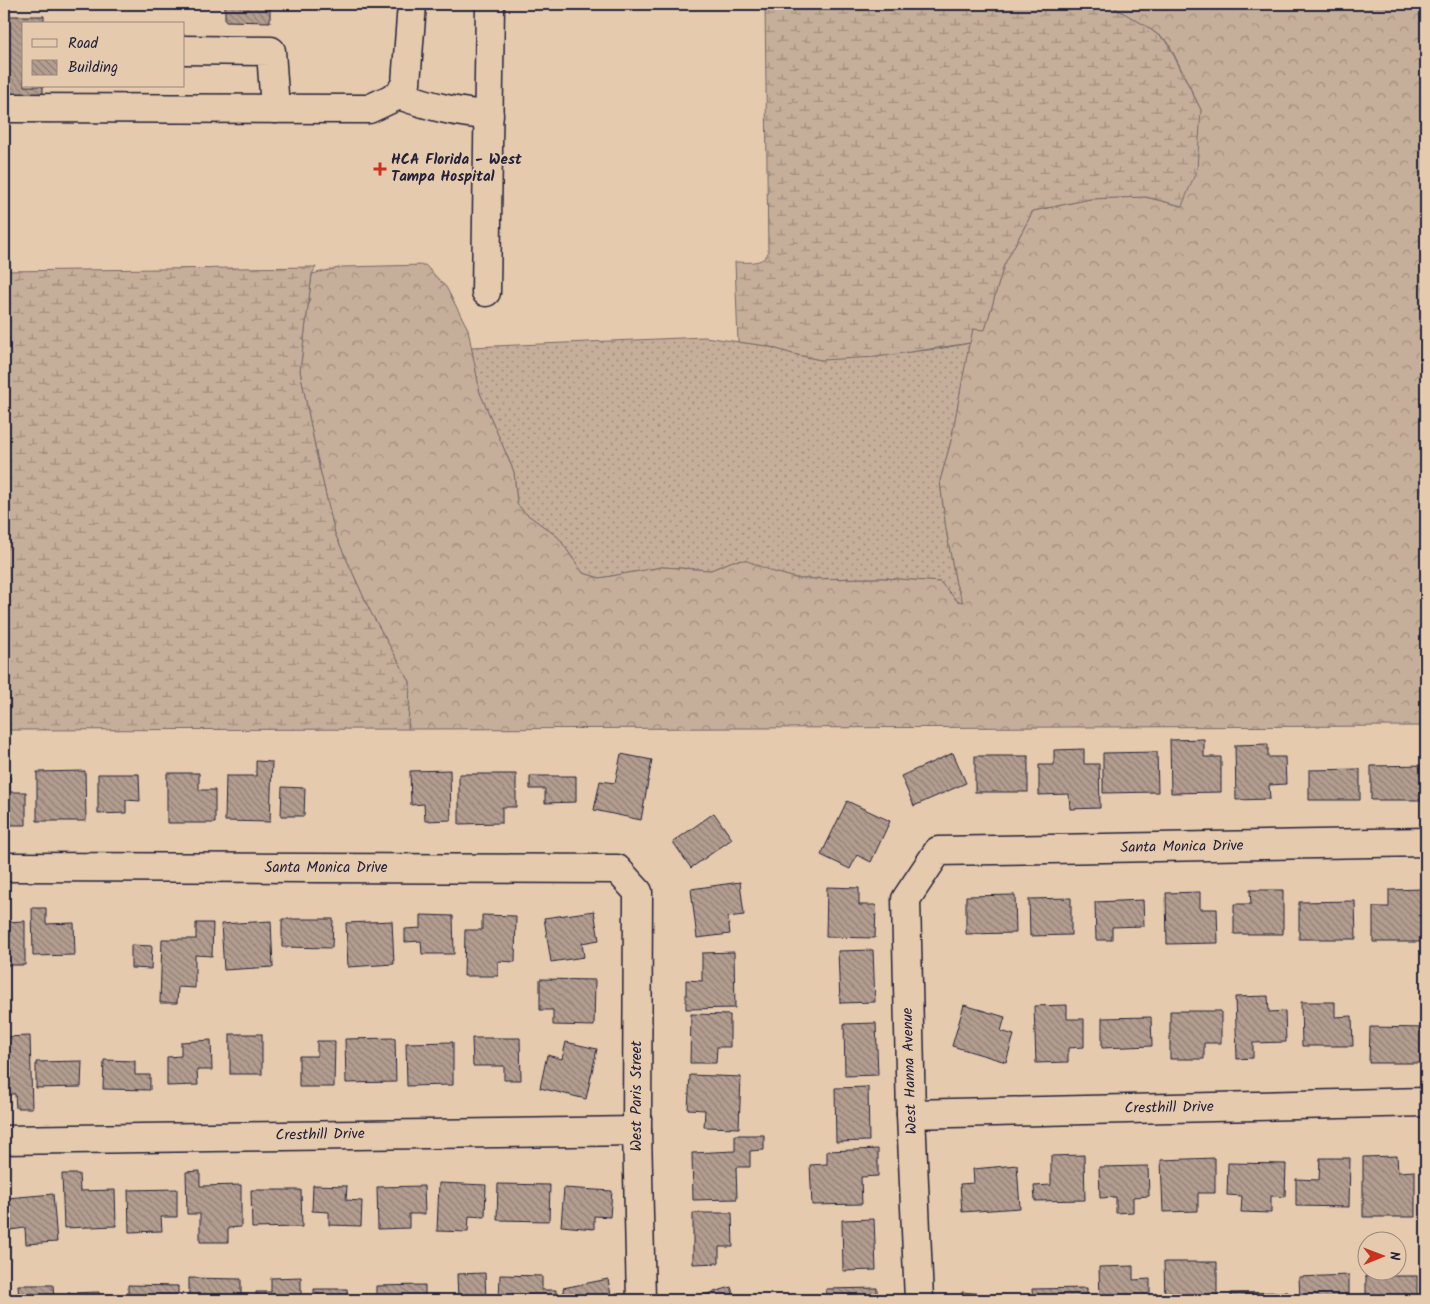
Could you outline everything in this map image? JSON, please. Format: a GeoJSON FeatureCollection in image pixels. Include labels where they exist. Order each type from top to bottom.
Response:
{"type":"FeatureCollection","features":[{"type":"Feature","properties":{"kind":"street"},"geometry":{"type":"LineString","coordinates":[[4,108],[369,109],[399,95],[406,84],[412,4]]}},
{"type":"Feature","properties":{"kind":"street"},"geometry":{"type":"LineString","coordinates":[[486,292],[490,4]]}},
{"type":"Feature","properties":{"kind":"street"},"geometry":{"type":"LineString","coordinates":[[185,50],[271,51],[275,109]]}},
{"type":"Feature","properties":{"kind":"street"},"geometry":{"type":"LineString","coordinates":[[399,95],[425,105],[459,113],[489,115]]}},
{"type":"Feature","properties":{"kind":"street","name":"Santa Monica Drive"},"geometry":{"type":"LineString","coordinates":[[938,851],[1426,842]]}},
{"type":"Feature","properties":{"kind":"street","name":"West Hanna Avenue"},"geometry":{"type":"LineString","coordinates":[[919,1300],[911,1114],[906,900],[938,851]]}},
{"type":"Feature","properties":{"kind":"street","name":"Santa Monica Drive"},"geometry":{"type":"LineString","coordinates":[[4,867],[617,869],[638,892]]}},
{"type":"Feature","properties":{"kind":"street","name":"West Paris Street"},"geometry":{"type":"LineString","coordinates":[[638,892],[637,1131],[641,1300]]}},
{"type":"Feature","properties":{"kind":"street","name":"Cresthill Drive"},"geometry":{"type":"LineString","coordinates":[[911,1114],[1426,1102]]}},
{"type":"Feature","properties":{"kind":"street","name":"Cresthill Drive"},"geometry":{"type":"LineString","coordinates":[[4,1140],[637,1131]]}},
{"type":"Feature","properties":{"kind":"green space"},"geometry":{"type":"Polygon","coordinates":[[[765,4],[1108,4],[1146,26],[1167,42],[1201,110],[1197,169],[1182,206],[1146,197],[1090,199],[1033,211],[1004,265],[985,330],[973,329],[970,343],[877,357],[821,360],[767,346],[738,342],[735,262],[758,261],[766,257],[768,253],[765,4]]]}},
{"type":"Feature","properties":{"kind":"green space"},"geometry":{"type":"Polygon","coordinates":[[[1108,4],[1426,4],[1426,726],[408,729],[410,682],[370,611],[335,534],[317,457],[300,371],[312,274],[343,267],[425,265],[446,287],[468,329],[480,393],[514,472],[517,504],[525,513],[558,537],[583,573],[600,578],[662,567],[711,570],[733,561],[745,560],[774,572],[799,579],[884,578],[940,582],[957,601],[963,602],[956,584],[940,481],[951,441],[972,329],[985,329],[1004,265],[1033,211],[1090,199],[1105,198],[1146,197],[1181,206],[1201,110],[1168,42],[1146,26],[1108,4]]]}},
{"type":"Feature","properties":{"kind":"green space"},"geometry":{"type":"Polygon","coordinates":[[[316,267],[312,274],[300,371],[317,457],[335,534],[370,611],[410,682],[408,729],[4,730],[4,271],[316,267]]]}},
{"type":"Feature","properties":{"kind":"green space"},"geometry":{"type":"Polygon","coordinates":[[[705,337],[767,346],[821,360],[938,349],[970,343],[951,441],[940,481],[956,584],[963,602],[957,601],[940,582],[884,578],[799,579],[733,561],[711,570],[662,567],[600,578],[583,573],[558,537],[525,513],[517,504],[514,472],[480,393],[471,347],[705,337]]]}},
{"type":"Feature","properties":{"kind":"building"},"geometry":{"type":"Polygon","coordinates":[[[225,4],[270,4],[270,22],[225,21],[225,4]]]}},
{"type":"Feature","properties":{"kind":"building"},"geometry":{"type":"Polygon","coordinates":[[[4,16],[44,16],[44,22],[22,22],[22,88],[43,88],[43,95],[4,95],[4,16]]]}},
{"type":"Feature","properties":{"kind":"building"},"geometry":{"type":"Polygon","coordinates":[[[1204,739],[1204,757],[1221,757],[1221,792],[1171,793],[1170,740],[1204,739]]]}},
{"type":"Feature","properties":{"kind":"building"},"geometry":{"type":"Polygon","coordinates":[[[1268,744],[1268,757],[1285,757],[1286,784],[1269,785],[1270,799],[1236,800],[1235,745],[1268,744]]]}},
{"type":"Feature","properties":{"kind":"building"},"geometry":{"type":"Polygon","coordinates":[[[1084,749],[1084,764],[1099,764],[1100,808],[1070,809],[1069,794],[1039,795],[1039,765],[1054,765],[1054,750],[1084,749]]]}},
{"type":"Feature","properties":{"kind":"building"},"geometry":{"type":"Polygon","coordinates":[[[1157,752],[1158,792],[1103,793],[1103,753],[1157,752]]]}},
{"type":"Feature","properties":{"kind":"building"},"geometry":{"type":"Polygon","coordinates":[[[953,753],[966,783],[914,806],[901,776],[953,753]]]}},
{"type":"Feature","properties":{"kind":"building"},"geometry":{"type":"Polygon","coordinates":[[[621,754],[652,760],[641,820],[594,810],[600,781],[615,783],[621,754]]]}},
{"type":"Feature","properties":{"kind":"building"},"geometry":{"type":"Polygon","coordinates":[[[975,756],[1028,756],[1028,792],[975,792],[975,756]]]}},
{"type":"Feature","properties":{"kind":"building"},"geometry":{"type":"Polygon","coordinates":[[[256,761],[272,762],[270,822],[225,821],[226,776],[256,776],[256,761]]]}},
{"type":"Feature","properties":{"kind":"building"},"geometry":{"type":"Polygon","coordinates":[[[1426,765],[1426,800],[1371,800],[1371,766],[1426,765]]]}},
{"type":"Feature","properties":{"kind":"building"},"geometry":{"type":"Polygon","coordinates":[[[1360,769],[1360,800],[1309,800],[1309,770],[1360,769]]]}},
{"type":"Feature","properties":{"kind":"building"},"geometry":{"type":"Polygon","coordinates":[[[450,770],[451,820],[425,821],[424,804],[411,805],[410,771],[450,770]]]}},
{"type":"Feature","properties":{"kind":"building"},"geometry":{"type":"Polygon","coordinates":[[[85,771],[86,821],[37,821],[37,772],[85,771]]]}},
{"type":"Feature","properties":{"kind":"building"},"geometry":{"type":"Polygon","coordinates":[[[167,773],[199,773],[199,790],[215,790],[215,823],[167,823],[167,773]]]}},
{"type":"Feature","properties":{"kind":"building"},"geometry":{"type":"Polygon","coordinates":[[[98,774],[139,774],[140,801],[126,800],[126,813],[98,814],[98,774]]]}},
{"type":"Feature","properties":{"kind":"building"},"geometry":{"type":"Polygon","coordinates":[[[459,774],[516,774],[516,807],[502,807],[502,823],[459,824],[459,774]]]}},
{"type":"Feature","properties":{"kind":"building"},"geometry":{"type":"Polygon","coordinates":[[[4,776],[10,776],[10,792],[26,792],[26,825],[4,825],[4,776]]]}},
{"type":"Feature","properties":{"kind":"building"},"geometry":{"type":"Polygon","coordinates":[[[530,776],[576,776],[576,802],[545,803],[545,789],[530,789],[530,776]]]}},
{"type":"Feature","properties":{"kind":"building"},"geometry":{"type":"Polygon","coordinates":[[[282,787],[305,788],[304,816],[281,816],[282,787]]]}},
{"type":"Feature","properties":{"kind":"building"},"geometry":{"type":"Polygon","coordinates":[[[847,801],[890,821],[871,862],[857,855],[850,869],[821,855],[847,801]]]}},
{"type":"Feature","properties":{"kind":"building"},"geometry":{"type":"Polygon","coordinates":[[[714,813],[732,839],[691,868],[673,842],[714,813]]]}},
{"type":"Feature","properties":{"kind":"building"},"geometry":{"type":"Polygon","coordinates":[[[740,882],[744,915],[728,917],[730,934],[697,938],[691,889],[740,882]]]}},
{"type":"Feature","properties":{"kind":"building"},"geometry":{"type":"Polygon","coordinates":[[[827,887],[859,888],[859,905],[876,905],[875,938],[826,937],[827,887]]]}},
{"type":"Feature","properties":{"kind":"building"},"geometry":{"type":"Polygon","coordinates":[[[1423,889],[1423,942],[1373,942],[1373,907],[1389,907],[1389,890],[1423,889]]]}},
{"type":"Feature","properties":{"kind":"building"},"geometry":{"type":"Polygon","coordinates":[[[1250,890],[1283,890],[1283,934],[1234,934],[1234,904],[1251,904],[1250,890]]]}},
{"type":"Feature","properties":{"kind":"building"},"geometry":{"type":"Polygon","coordinates":[[[1200,892],[1200,909],[1217,909],[1218,943],[1167,944],[1166,893],[1200,892]]]}},
{"type":"Feature","properties":{"kind":"building"},"geometry":{"type":"Polygon","coordinates":[[[1015,895],[1016,933],[966,934],[966,896],[1015,895]]]}},
{"type":"Feature","properties":{"kind":"building"},"geometry":{"type":"Polygon","coordinates":[[[1071,898],[1071,935],[1030,936],[1029,899],[1071,898]]]}},
{"type":"Feature","properties":{"kind":"building"},"geometry":{"type":"Polygon","coordinates":[[[1143,900],[1144,926],[1112,927],[1112,940],[1096,940],[1095,902],[1143,900]]]}},
{"type":"Feature","properties":{"kind":"building"},"geometry":{"type":"Polygon","coordinates":[[[1355,901],[1356,939],[1299,939],[1299,902],[1355,901]]]}},
{"type":"Feature","properties":{"kind":"building"},"geometry":{"type":"Polygon","coordinates":[[[32,908],[46,908],[46,924],[74,923],[75,955],[33,956],[32,908]]]}},
{"type":"Feature","properties":{"kind":"building"},"geometry":{"type":"Polygon","coordinates":[[[594,911],[599,940],[582,943],[584,957],[551,962],[544,918],[594,911]]]}},
{"type":"Feature","properties":{"kind":"building"},"geometry":{"type":"Polygon","coordinates":[[[421,915],[453,916],[454,954],[422,954],[421,941],[405,942],[405,929],[421,928],[421,915]]]}},
{"type":"Feature","properties":{"kind":"building"},"geometry":{"type":"Polygon","coordinates":[[[482,915],[516,916],[515,962],[498,961],[498,976],[464,976],[465,930],[482,930],[482,915]]]}},
{"type":"Feature","properties":{"kind":"building"},"geometry":{"type":"Polygon","coordinates":[[[282,919],[333,919],[332,948],[282,947],[282,919]]]}},
{"type":"Feature","properties":{"kind":"building"},"geometry":{"type":"Polygon","coordinates":[[[25,921],[25,965],[4,965],[4,922],[25,921]]]}},
{"type":"Feature","properties":{"kind":"building"},"geometry":{"type":"Polygon","coordinates":[[[271,921],[273,967],[224,970],[221,924],[271,921]]]}},
{"type":"Feature","properties":{"kind":"building"},"geometry":{"type":"Polygon","coordinates":[[[392,921],[394,964],[348,967],[346,923],[392,921]]]}},
{"type":"Feature","properties":{"kind":"building"},"geometry":{"type":"Polygon","coordinates":[[[196,923],[213,923],[212,956],[195,955],[195,988],[178,987],[177,1003],[160,1003],[162,939],[196,939],[196,923]]]}},
{"type":"Feature","properties":{"kind":"building"},"geometry":{"type":"Polygon","coordinates":[[[131,945],[152,946],[151,969],[131,968],[131,945]]]}},
{"type":"Feature","properties":{"kind":"building"},"geometry":{"type":"Polygon","coordinates":[[[873,950],[875,1002],[840,1003],[838,951],[873,950]]]}},
{"type":"Feature","properties":{"kind":"building"},"geometry":{"type":"Polygon","coordinates":[[[734,952],[735,1008],[686,1009],[686,980],[702,981],[702,953],[734,952]]]}},
{"type":"Feature","properties":{"kind":"building"},"geometry":{"type":"Polygon","coordinates":[[[540,979],[595,980],[594,1026],[553,1025],[553,1010],[540,1010],[540,979]]]}},
{"type":"Feature","properties":{"kind":"building"},"geometry":{"type":"Polygon","coordinates":[[[1268,996],[1269,1012],[1285,1011],[1286,1042],[1253,1043],[1253,1058],[1237,1059],[1235,997],[1268,996]]]}},
{"type":"Feature","properties":{"kind":"building"},"geometry":{"type":"Polygon","coordinates":[[[1301,1002],[1335,1002],[1335,1017],[1352,1016],[1353,1046],[1302,1046],[1301,1002]]]}},
{"type":"Feature","properties":{"kind":"building"},"geometry":{"type":"Polygon","coordinates":[[[964,1005],[1005,1017],[1001,1031],[1014,1035],[1006,1062],[952,1046],[964,1005]]]}},
{"type":"Feature","properties":{"kind":"building"},"geometry":{"type":"Polygon","coordinates":[[[1067,1005],[1067,1019],[1084,1019],[1084,1047],[1068,1048],[1068,1062],[1036,1063],[1034,1006],[1067,1005]]]}},
{"type":"Feature","properties":{"kind":"building"},"geometry":{"type":"Polygon","coordinates":[[[1170,1011],[1221,1011],[1221,1043],[1204,1043],[1204,1059],[1170,1059],[1170,1011]]]}},
{"type":"Feature","properties":{"kind":"building"},"geometry":{"type":"Polygon","coordinates":[[[691,1014],[730,1015],[730,1047],[717,1047],[716,1063],[690,1063],[691,1014]]]}},
{"type":"Feature","properties":{"kind":"building"},"geometry":{"type":"Polygon","coordinates":[[[1151,1017],[1152,1046],[1102,1048],[1102,1018],[1151,1017]]]}},
{"type":"Feature","properties":{"kind":"building"},"geometry":{"type":"Polygon","coordinates":[[[876,1023],[878,1075],[845,1076],[844,1024],[876,1023]]]}},
{"type":"Feature","properties":{"kind":"building"},"geometry":{"type":"Polygon","coordinates":[[[1370,1027],[1424,1028],[1424,1063],[1369,1063],[1370,1027]]]}},
{"type":"Feature","properties":{"kind":"building"},"geometry":{"type":"Polygon","coordinates":[[[230,1034],[262,1034],[262,1074],[230,1074],[230,1034]]]}},
{"type":"Feature","properties":{"kind":"building"},"geometry":{"type":"Polygon","coordinates":[[[30,1036],[32,1108],[16,1108],[15,1094],[4,1094],[4,1037],[30,1036]]]}},
{"type":"Feature","properties":{"kind":"building"},"geometry":{"type":"Polygon","coordinates":[[[395,1038],[396,1082],[346,1083],[345,1039],[395,1038]]]}},
{"type":"Feature","properties":{"kind":"building"},"geometry":{"type":"Polygon","coordinates":[[[472,1038],[520,1038],[521,1080],[504,1080],[504,1066],[473,1066],[472,1038]]]}},
{"type":"Feature","properties":{"kind":"building"},"geometry":{"type":"Polygon","coordinates":[[[211,1040],[212,1070],[197,1070],[198,1085],[167,1086],[167,1057],[181,1056],[181,1042],[211,1040]]]}},
{"type":"Feature","properties":{"kind":"building"},"geometry":{"type":"Polygon","coordinates":[[[317,1041],[335,1041],[334,1087],[299,1087],[299,1056],[317,1056],[317,1041]]]}},
{"type":"Feature","properties":{"kind":"building"},"geometry":{"type":"Polygon","coordinates":[[[453,1042],[453,1085],[407,1086],[406,1043],[453,1042]]]}},
{"type":"Feature","properties":{"kind":"building"},"geometry":{"type":"Polygon","coordinates":[[[566,1042],[597,1049],[586,1099],[540,1088],[547,1055],[562,1059],[566,1042]]]}},
{"type":"Feature","properties":{"kind":"building"},"geometry":{"type":"Polygon","coordinates":[[[104,1060],[135,1061],[135,1075],[150,1075],[150,1090],[103,1089],[104,1060]]]}},
{"type":"Feature","properties":{"kind":"building"},"geometry":{"type":"Polygon","coordinates":[[[82,1061],[81,1087],[36,1088],[36,1062],[82,1061]]]}},
{"type":"Feature","properties":{"kind":"building"},"geometry":{"type":"Polygon","coordinates":[[[690,1075],[741,1077],[739,1128],[704,1127],[705,1110],[688,1109],[690,1075]]]}},
{"type":"Feature","properties":{"kind":"building"},"geometry":{"type":"Polygon","coordinates":[[[868,1087],[869,1141],[836,1142],[835,1088],[868,1087]]]}},
{"type":"Feature","properties":{"kind":"building"},"geometry":{"type":"Polygon","coordinates":[[[735,1135],[764,1135],[764,1150],[750,1151],[750,1167],[736,1167],[737,1199],[693,1200],[692,1153],[735,1151],[735,1135]]]}},
{"type":"Feature","properties":{"kind":"building"},"geometry":{"type":"Polygon","coordinates":[[[878,1149],[878,1176],[861,1177],[862,1204],[812,1205],[810,1165],[827,1164],[827,1151],[878,1149]]]}},
{"type":"Feature","properties":{"kind":"building"},"geometry":{"type":"Polygon","coordinates":[[[1084,1155],[1085,1200],[1035,1201],[1034,1186],[1051,1185],[1051,1156],[1084,1155]]]}},
{"type":"Feature","properties":{"kind":"building"},"geometry":{"type":"Polygon","coordinates":[[[1397,1156],[1398,1172],[1415,1171],[1415,1217],[1363,1217],[1363,1157],[1397,1156]]]}},
{"type":"Feature","properties":{"kind":"building"},"geometry":{"type":"Polygon","coordinates":[[[1215,1158],[1215,1193],[1198,1193],[1198,1211],[1163,1212],[1161,1160],[1215,1158]]]}},
{"type":"Feature","properties":{"kind":"building"},"geometry":{"type":"Polygon","coordinates":[[[1320,1158],[1350,1158],[1349,1207],[1296,1206],[1296,1179],[1319,1180],[1320,1158]]]}},
{"type":"Feature","properties":{"kind":"building"},"geometry":{"type":"Polygon","coordinates":[[[1228,1163],[1286,1164],[1285,1197],[1271,1196],[1271,1213],[1241,1212],[1242,1196],[1227,1195],[1228,1163]]]}},
{"type":"Feature","properties":{"kind":"building"},"geometry":{"type":"Polygon","coordinates":[[[1017,1165],[1020,1208],[962,1212],[960,1184],[974,1183],[973,1169],[1017,1165]]]}},
{"type":"Feature","properties":{"kind":"building"},"geometry":{"type":"Polygon","coordinates":[[[1148,1166],[1149,1196],[1133,1197],[1133,1212],[1116,1213],[1116,1197],[1100,1198],[1099,1167],[1148,1166]]]}},
{"type":"Feature","properties":{"kind":"building"},"geometry":{"type":"Polygon","coordinates":[[[200,1171],[200,1186],[241,1185],[241,1227],[228,1228],[228,1242],[200,1242],[200,1214],[187,1214],[186,1172],[200,1171]]]}},
{"type":"Feature","properties":{"kind":"building"},"geometry":{"type":"Polygon","coordinates":[[[62,1174],[79,1174],[80,1191],[115,1190],[116,1226],[64,1228],[62,1174]]]}},
{"type":"Feature","properties":{"kind":"building"},"geometry":{"type":"Polygon","coordinates":[[[439,1183],[486,1185],[485,1217],[469,1216],[468,1232],[437,1231],[439,1183]]]}},
{"type":"Feature","properties":{"kind":"building"},"geometry":{"type":"Polygon","coordinates":[[[498,1184],[550,1185],[549,1221],[497,1220],[498,1184]]]}},
{"type":"Feature","properties":{"kind":"building"},"geometry":{"type":"Polygon","coordinates":[[[313,1185],[347,1186],[346,1200],[362,1201],[361,1226],[329,1225],[329,1212],[312,1211],[313,1185]]]}},
{"type":"Feature","properties":{"kind":"building"},"geometry":{"type":"Polygon","coordinates":[[[424,1186],[425,1214],[409,1214],[409,1228],[378,1229],[377,1187],[424,1186]]]}},
{"type":"Feature","properties":{"kind":"building"},"geometry":{"type":"Polygon","coordinates":[[[564,1188],[612,1191],[610,1217],[594,1216],[594,1229],[561,1226],[564,1188]]]}},
{"type":"Feature","properties":{"kind":"building"},"geometry":{"type":"Polygon","coordinates":[[[177,1189],[177,1217],[161,1217],[162,1231],[129,1232],[128,1190],[177,1189]]]}},
{"type":"Feature","properties":{"kind":"building"},"geometry":{"type":"Polygon","coordinates":[[[251,1190],[301,1190],[302,1227],[252,1228],[251,1190]]]}},
{"type":"Feature","properties":{"kind":"building"},"geometry":{"type":"Polygon","coordinates":[[[53,1194],[57,1242],[26,1244],[25,1228],[10,1230],[7,1198],[53,1194]]]}},
{"type":"Feature","properties":{"kind":"building"},"geometry":{"type":"Polygon","coordinates":[[[693,1213],[732,1213],[733,1247],[719,1247],[719,1263],[693,1264],[693,1213]]]}},
{"type":"Feature","properties":{"kind":"building"},"geometry":{"type":"Polygon","coordinates":[[[874,1219],[876,1270],[843,1271],[842,1220],[874,1219]]]}},
{"type":"Feature","properties":{"kind":"building"},"geometry":{"type":"Polygon","coordinates":[[[1164,1262],[1217,1262],[1217,1297],[1193,1297],[1193,1300],[1165,1300],[1164,1262]]]}},
{"type":"Feature","properties":{"kind":"building"},"geometry":{"type":"Polygon","coordinates":[[[1133,1266],[1133,1280],[1150,1279],[1150,1300],[1100,1300],[1099,1267],[1133,1266]]]}},
{"type":"Feature","properties":{"kind":"building"},"geometry":{"type":"Polygon","coordinates":[[[485,1273],[486,1300],[458,1300],[457,1274],[485,1273]]]}},
{"type":"Feature","properties":{"kind":"building"},"geometry":{"type":"Polygon","coordinates":[[[500,1275],[542,1276],[542,1290],[556,1290],[556,1300],[499,1300],[500,1275]]]}},
{"type":"Feature","properties":{"kind":"building"},"geometry":{"type":"Polygon","coordinates":[[[1349,1275],[1349,1300],[1300,1300],[1299,1277],[1349,1275]]]}},
{"type":"Feature","properties":{"kind":"building"},"geometry":{"type":"Polygon","coordinates":[[[1408,1276],[1417,1276],[1417,1300],[1366,1300],[1366,1282],[1408,1282],[1408,1276]]]}},
{"type":"Feature","properties":{"kind":"building"},"geometry":{"type":"Polygon","coordinates":[[[301,1277],[301,1300],[256,1300],[256,1292],[271,1292],[271,1278],[301,1277]]]}},
{"type":"Feature","properties":{"kind":"building"},"geometry":{"type":"Polygon","coordinates":[[[189,1278],[241,1279],[241,1300],[189,1300],[189,1278]]]}},
{"type":"Feature","properties":{"kind":"building"},"geometry":{"type":"Polygon","coordinates":[[[608,1279],[612,1300],[565,1300],[563,1288],[608,1279]]]}},
{"type":"Feature","properties":{"kind":"building"},"geometry":{"type":"Polygon","coordinates":[[[18,1285],[53,1285],[54,1300],[19,1300],[18,1285]]]}},
{"type":"Feature","properties":{"kind":"building"},"geometry":{"type":"Polygon","coordinates":[[[128,1285],[178,1286],[178,1300],[128,1300],[128,1285]]]}},
{"type":"Feature","properties":{"kind":"building"},"geometry":{"type":"Polygon","coordinates":[[[425,1285],[425,1300],[376,1300],[376,1286],[425,1285]]]}},
{"type":"Feature","properties":{"kind":"building"},"geometry":{"type":"Polygon","coordinates":[[[731,1287],[735,1300],[690,1299],[731,1287]]]}},
{"type":"Feature","properties":{"kind":"building"},"geometry":{"type":"Polygon","coordinates":[[[877,1288],[877,1300],[826,1300],[826,1289],[877,1288]]]}},
{"type":"Feature","properties":{"kind":"building"},"geometry":{"type":"Polygon","coordinates":[[[1087,1288],[1087,1300],[1033,1300],[1032,1289],[1087,1288]]]}},
{"type":"Feature","properties":{"kind":"building"},"geometry":{"type":"Polygon","coordinates":[[[314,1289],[347,1289],[348,1300],[314,1300],[314,1289]]]}},
{"type":"Feature","properties":{"kind":"building"},"geometry":{"type":"Polygon","coordinates":[[[99,1292],[99,1300],[68,1300],[68,1293],[99,1292]]]}},
{"type":"Feature","properties":{"kind":"building"},"geometry":{"type":"Polygon","coordinates":[[[962,1292],[1019,1297],[1019,1300],[962,1300],[962,1292]]]}},
{"type":"Feature","properties":{"kind":"building"},"geometry":{"type":"Polygon","coordinates":[[[1288,1292],[1288,1300],[1231,1300],[1231,1293],[1288,1292]]]}},
{"type":"Feature","properties":{"kind":"place","name":"HCA Florida - West Tampa Hospital"},"geometry":{"type":"Point","coordinates":[380,169]}}]}
